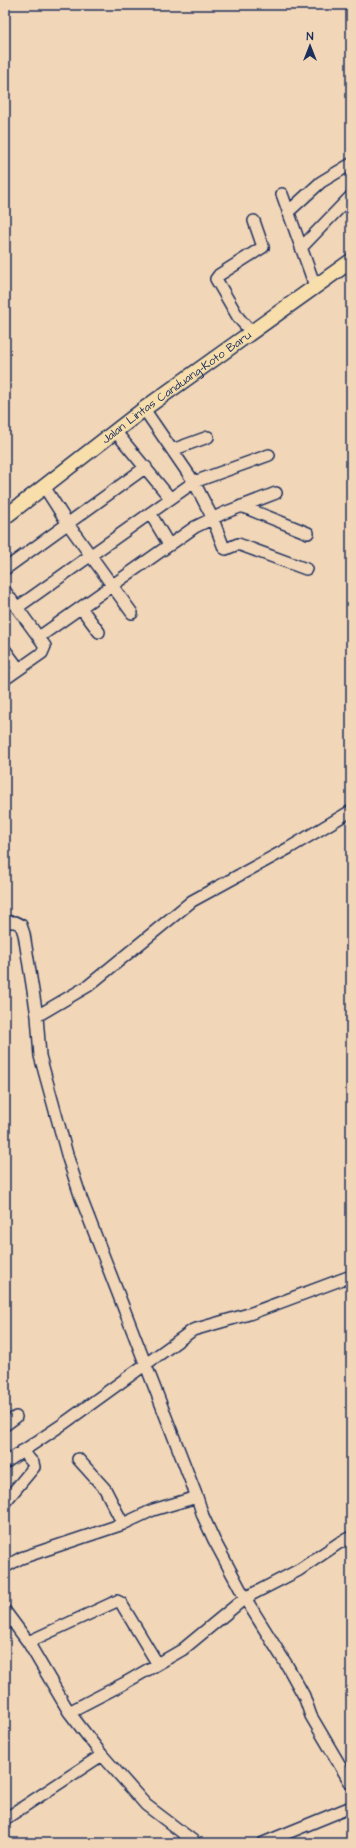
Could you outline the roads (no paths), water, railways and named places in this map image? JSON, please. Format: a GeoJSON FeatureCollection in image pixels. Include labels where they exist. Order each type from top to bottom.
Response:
{"type":"FeatureCollection","features":[{"type":"Feature","properties":{"kind":"main road","name":"Jalan Lintas Canduang-Koto Baru"},"geometry":{"type":"LineString","coordinates":[[5,517],[45,488],[144,409],[250,331],[351,261]]}},
{"type":"Feature","properties":{"kind":"street"},"geometry":{"type":"LineString","coordinates":[[288,212],[321,182],[351,164]]}},
{"type":"Feature","properties":{"kind":"street"},"geometry":{"type":"LineString","coordinates":[[282,194],[315,286]]}},
{"type":"Feature","properties":{"kind":"street"},"geometry":{"type":"LineString","coordinates":[[301,248],[351,196]]}},
{"type":"Feature","properties":{"kind":"street"},"geometry":{"type":"LineString","coordinates":[[250,331],[238,316],[216,279],[219,275],[262,247],[263,243],[254,221]]}},
{"type":"Feature","properties":{"kind":"street"},"geometry":{"type":"LineString","coordinates":[[144,409],[194,482],[212,517],[224,548],[226,549],[238,544],[306,569]]}},
{"type":"Feature","properties":{"kind":"street"},"geometry":{"type":"LineString","coordinates":[[115,431],[132,454],[146,467],[170,498]]}},
{"type":"Feature","properties":{"kind":"street"},"geometry":{"type":"LineString","coordinates":[[172,450],[208,437]]}},
{"type":"Feature","properties":{"kind":"street"},"geometry":{"type":"LineString","coordinates":[[18,607],[194,482],[269,455]]}},
{"type":"Feature","properties":{"kind":"street"},"geometry":{"type":"LineString","coordinates":[[5,569],[146,467]]}},
{"type":"Feature","properties":{"kind":"street"},"geometry":{"type":"LineString","coordinates":[[45,488],[68,524],[132,613]]}},
{"type":"Feature","properties":{"kind":"street"},"geometry":{"type":"LineString","coordinates":[[40,638],[112,585],[212,517],[276,493]]}},
{"type":"Feature","properties":{"kind":"street"},"geometry":{"type":"LineString","coordinates":[[241,506],[308,533]]}},
{"type":"Feature","properties":{"kind":"street"},"geometry":{"type":"LineString","coordinates":[[150,513],[169,545]]}},
{"type":"Feature","properties":{"kind":"street"},"geometry":{"type":"LineString","coordinates":[[5,591],[45,646],[44,651],[5,679]]}},
{"type":"Feature","properties":{"kind":"street"},"geometry":{"type":"LineString","coordinates":[[81,608],[99,632]]}},
{"type":"Feature","properties":{"kind":"street"},"geometry":{"type":"LineString","coordinates":[[5,650],[19,669]]}},
{"type":"Feature","properties":{"kind":"street"},"geometry":{"type":"LineString","coordinates":[[37,1016],[88,986],[192,901],[290,848],[351,812]]}},
{"type":"Feature","properties":{"kind":"street"},"geometry":{"type":"LineString","coordinates":[[5,922],[15,922],[21,925],[24,934],[37,1016],[40,1056],[68,1158],[81,1198],[197,1497],[203,1516],[245,1598],[288,1667],[304,1696],[311,1716],[351,1784]]}},
{"type":"Feature","properties":{"kind":"street"},"geometry":{"type":"LineString","coordinates":[[5,1463],[63,1424],[145,1363],[193,1330],[250,1314],[351,1276]]}},
{"type":"Feature","properties":{"kind":"street"},"geometry":{"type":"LineString","coordinates":[[5,1425],[16,1417]]}},
{"type":"Feature","properties":{"kind":"street"},"geometry":{"type":"LineString","coordinates":[[6,1499],[34,1468],[33,1463],[22,1451]]}},
{"type":"Feature","properties":{"kind":"street"},"geometry":{"type":"LineString","coordinates":[[78,1459],[106,1489],[123,1524]]}},
{"type":"Feature","properties":{"kind":"street"},"geometry":{"type":"LineString","coordinates":[[5,1567],[21,1558],[123,1524],[153,1510],[197,1497]]}},
{"type":"Feature","properties":{"kind":"street"},"geometry":{"type":"LineString","coordinates":[[69,1712],[182,1650],[245,1598],[299,1570],[351,1537]]}},
{"type":"Feature","properties":{"kind":"street"},"geometry":{"type":"LineString","coordinates":[[28,1642],[117,1601],[121,1603],[157,1663]]}},
{"type":"Feature","properties":{"kind":"street"},"geometry":{"type":"LineString","coordinates":[[5,1611],[28,1642],[69,1712],[102,1755],[146,1804],[196,1843]]}},
{"type":"Feature","properties":{"kind":"street"},"geometry":{"type":"LineString","coordinates":[[5,1819],[102,1755]]}},
{"type":"Feature","properties":{"kind":"street"},"geometry":{"type":"LineString","coordinates":[[263,1843],[351,1807]]}}]}
